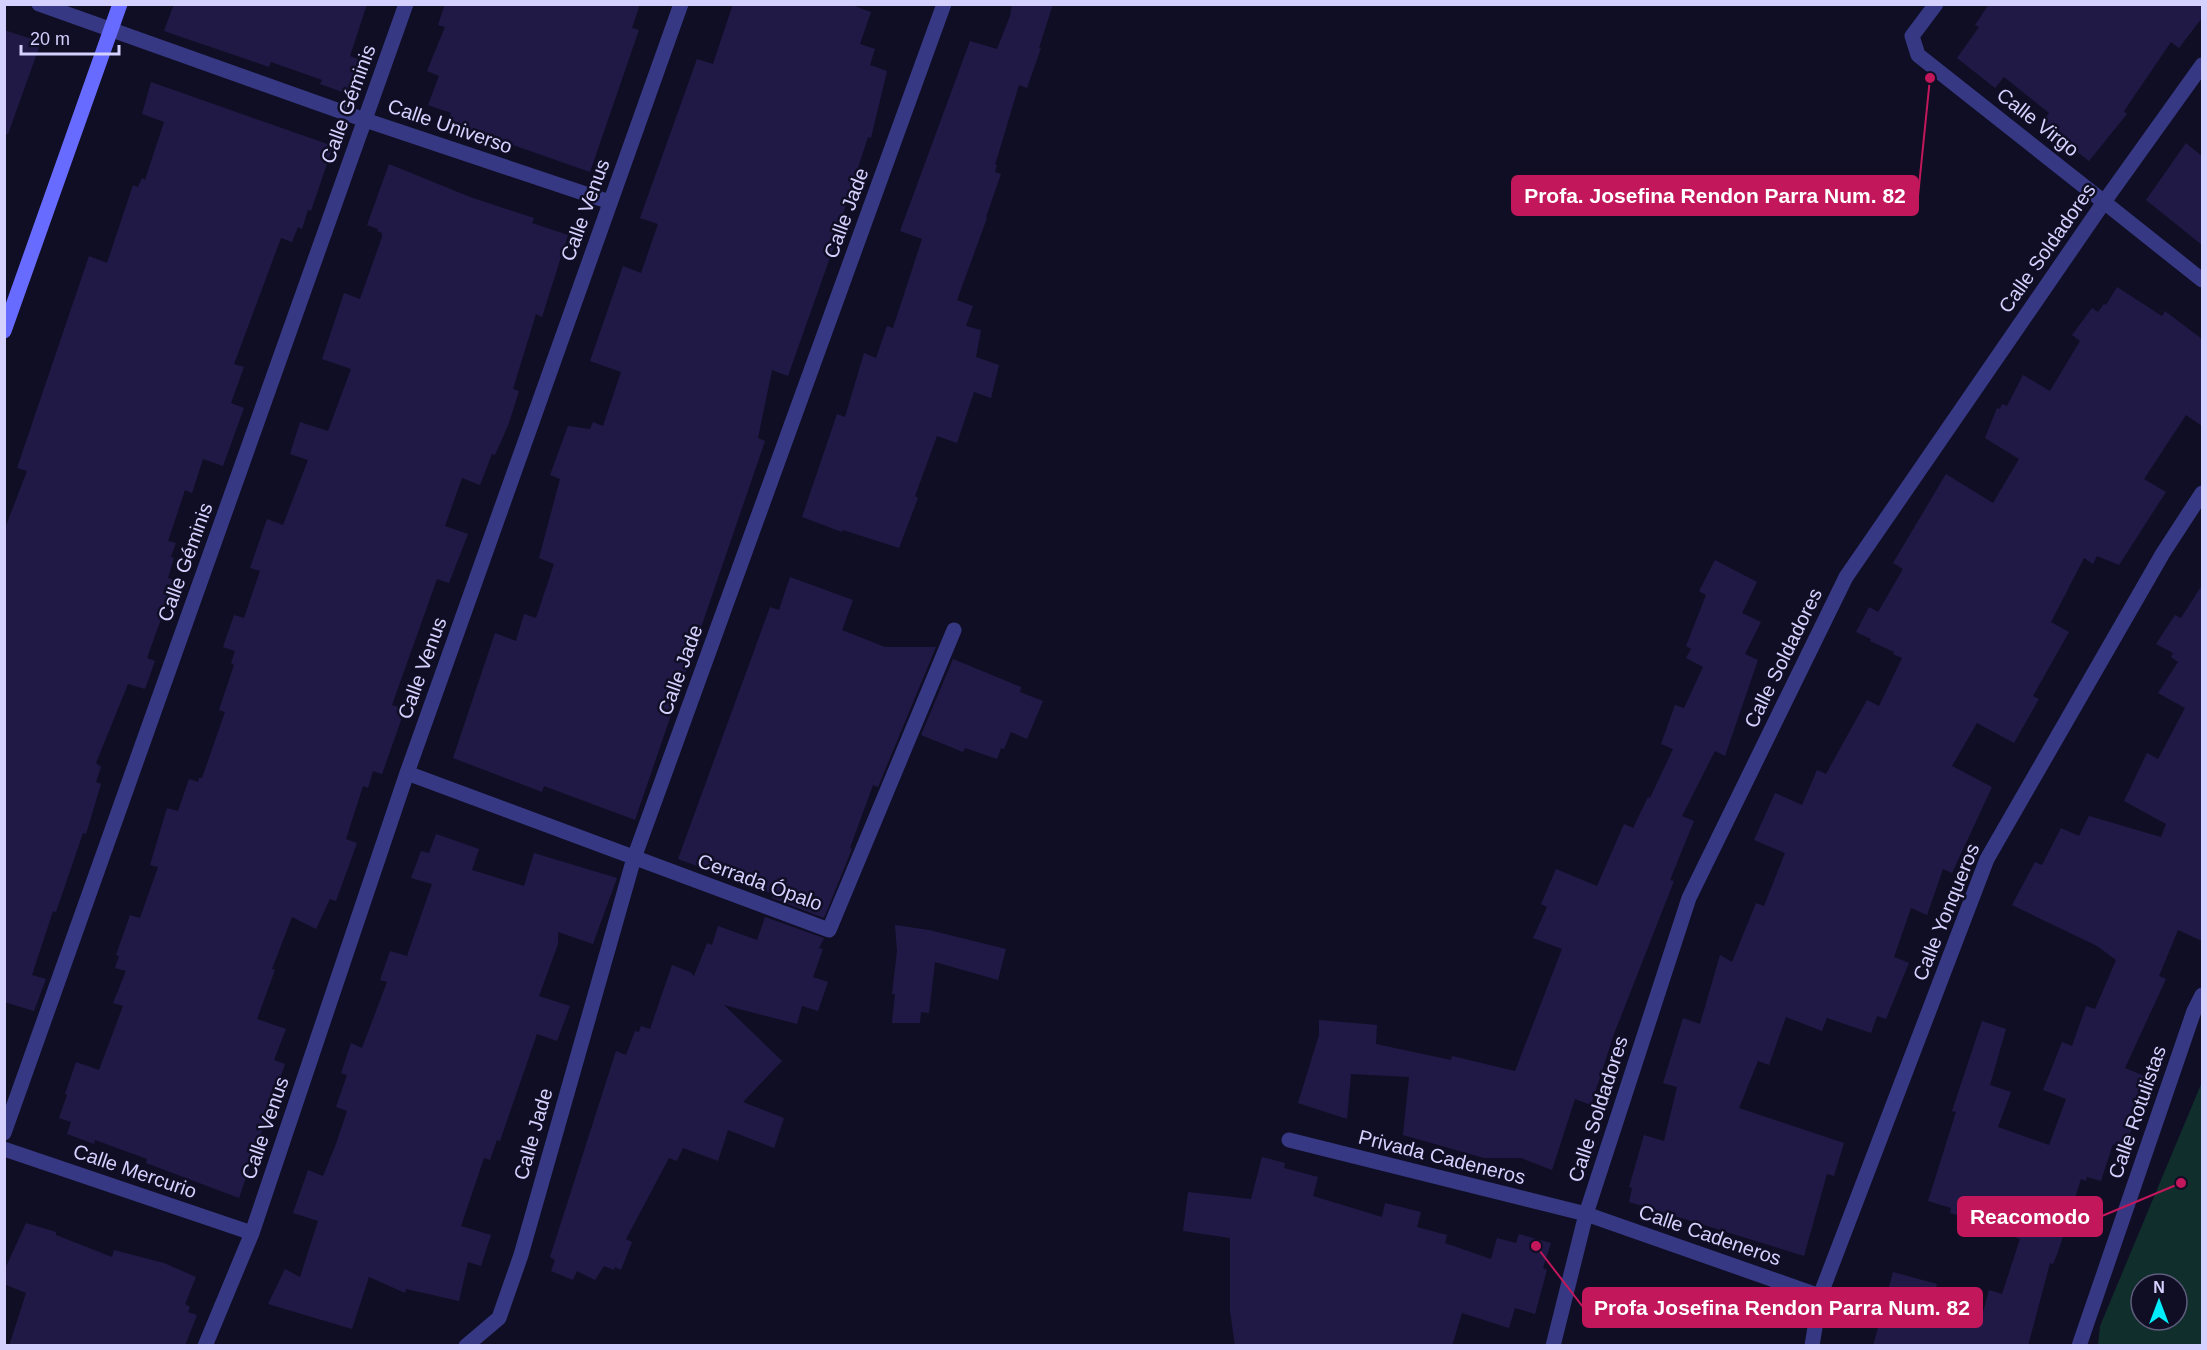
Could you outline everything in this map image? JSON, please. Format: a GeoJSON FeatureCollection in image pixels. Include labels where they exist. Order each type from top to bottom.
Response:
{"type":"FeatureCollection","features":[{"type":"Feature","properties":{"kind":"main road"},"geometry":{"type":"LineString","coordinates":[[4,331],[120,4]]}},
{"type":"Feature","properties":{"kind":"street","name":"Calle Universo"},"geometry":{"type":"LineString","coordinates":[[39,4],[365,120],[610,202]]}},
{"type":"Feature","properties":{"kind":"street","name":"Calle Géminis"},"geometry":{"type":"LineString","coordinates":[[4,1133],[406,4]]}},
{"type":"Feature","properties":{"kind":"street","name":"Calle Venus"},"geometry":{"type":"LineString","coordinates":[[205,1346],[252,1233],[407,773],[681,4]]}},
{"type":"Feature","properties":{"kind":"street","name":"Calle Jade"},"geometry":{"type":"LineString","coordinates":[[466,1346],[499,1318],[503,1308],[524,1243],[634,858],[944,4]]}},
{"type":"Feature","properties":{"kind":"street","name":"Calle Virgo"},"geometry":{"type":"LineString","coordinates":[[1936,4],[1912,36],[1918,55],[2202,280]]}},
{"type":"Feature","properties":{"kind":"street","name":"Calle Soldadores"},"geometry":{"type":"LineString","coordinates":[[1553,1346],[1586,1214],[1689,898],[1846,577],[2104,202],[2202,65]]}},
{"type":"Feature","properties":{"kind":"street","name":"Calle Yonqueros"},"geometry":{"type":"LineString","coordinates":[[1812,1346],[1820,1296],[1987,859],[2163,553],[2202,493]]}},
{"type":"Feature","properties":{"kind":"street","name":"Cerrada Ópalo"},"geometry":{"type":"LineString","coordinates":[[407,773],[829,930],[954,630]]}},
{"type":"Feature","properties":{"kind":"street","name":"Calle Rotulistas"},"geometry":{"type":"LineString","coordinates":[[2079,1346],[2194,1011],[2202,995]]}},
{"type":"Feature","properties":{"kind":"street","name":"Privada Cadeneros"},"geometry":{"type":"LineString","coordinates":[[1289,1140],[1586,1214]]}},
{"type":"Feature","properties":{"kind":"street","name":"Calle Mercurio"},"geometry":{"type":"LineString","coordinates":[[4,1149],[252,1233]]}},
{"type":"Feature","properties":{"kind":"street","name":"Calle Cadeneros"},"geometry":{"type":"LineString","coordinates":[[1586,1214],[1820,1296]]}},
{"type":"Feature","properties":{"kind":"green space"},"geometry":{"type":"Polygon","coordinates":[[[2202,1082],[2202,1345],[2098,1345],[2100,1326],[2202,1082]]]}},
{"type":"Feature","properties":{"kind":"building"},"geometry":{"type":"Polygon","coordinates":[[[174,4],[367,4],[350,56],[363,61],[351,95],[320,84],[322,80],[271,62],[269,67],[164,31],[174,4]]]}},
{"type":"Feature","properties":{"kind":"building"},"geometry":{"type":"Polygon","coordinates":[[[445,4],[640,4],[632,28],[639,30],[590,172],[448,122],[451,113],[428,105],[439,76],[427,71],[445,27],[438,25],[445,4]]]}},
{"type":"Feature","properties":{"kind":"building"},"geometry":{"type":"Polygon","coordinates":[[[733,4],[849,4],[871,12],[860,44],[875,49],[870,65],[887,71],[871,138],[868,137],[842,217],[844,218],[788,376],[772,370],[758,438],[765,441],[635,820],[544,786],[542,792],[453,758],[495,633],[516,641],[524,614],[536,618],[554,564],[539,558],[560,479],[550,475],[568,426],[590,429],[593,422],[603,426],[621,372],[590,361],[623,266],[641,273],[658,224],[640,218],[697,59],[713,64],[733,4]]]}},
{"type":"Feature","properties":{"kind":"building"},"geometry":{"type":"Polygon","coordinates":[[[1012,4],[1053,4],[1027,88],[1019,85],[995,165],[997,165],[995,172],[1001,174],[957,300],[973,306],[966,326],[981,330],[976,357],[999,365],[991,398],[974,392],[957,443],[937,436],[915,496],[918,498],[899,548],[843,530],[842,532],[802,517],[837,414],[845,417],[864,353],[876,358],[887,326],[893,328],[922,239],[900,231],[970,41],[997,49],[1010,16],[1012,4]]]}},
{"type":"Feature","properties":{"kind":"building"},"geometry":{"type":"Polygon","coordinates":[[[1989,4],[2202,4],[2202,18],[2179,48],[2171,42],[2124,111],[2127,114],[2089,161],[2041,124],[2049,113],[2004,77],[1995,88],[1957,58],[1979,27],[1975,25],[1989,4]]]}},
{"type":"Feature","properties":{"kind":"building"},"geometry":{"type":"Polygon","coordinates":[[[4,30],[41,42],[8,134],[4,134],[4,30]]]}},
{"type":"Feature","properties":{"kind":"building"},"geometry":{"type":"Polygon","coordinates":[[[151,82],[333,146],[311,211],[308,210],[302,229],[298,227],[292,242],[281,238],[234,364],[244,367],[231,403],[244,408],[223,466],[203,459],[192,493],[185,490],[168,541],[176,543],[168,578],[175,580],[147,658],[155,661],[145,689],[128,684],[96,763],[101,767],[96,782],[101,784],[86,834],[83,833],[56,912],[53,911],[32,975],[46,979],[34,1011],[4,1002],[4,531],[27,471],[17,468],[89,256],[107,263],[133,185],[138,187],[142,178],[145,180],[164,122],[142,114],[151,82]]]}},
{"type":"Feature","properties":{"kind":"building"},"geometry":{"type":"Polygon","coordinates":[[[2186,143],[2202,156],[2202,245],[2146,200],[2186,143]]]}},
{"type":"Feature","properties":{"kind":"building"},"geometry":{"type":"Polygon","coordinates":[[[389,164],[470,197],[534,218],[532,223],[568,235],[542,317],[536,314],[513,389],[519,391],[509,423],[495,455],[492,454],[480,485],[462,478],[445,526],[468,534],[449,583],[437,579],[392,705],[405,709],[382,774],[373,771],[368,788],[363,786],[346,839],[357,843],[336,901],[330,899],[316,929],[292,917],[272,969],[275,970],[257,1019],[286,1029],[274,1060],[285,1064],[239,1198],[146,1163],[147,1159],[95,1140],[94,1144],[67,1134],[71,1122],[59,1118],[76,1062],[99,1070],[123,1006],[113,1003],[126,971],[115,968],[119,956],[116,955],[130,915],[140,918],[158,867],[150,865],[167,808],[178,811],[189,779],[198,782],[199,778],[202,778],[225,712],[219,710],[234,665],[231,663],[235,651],[223,647],[234,615],[244,618],[260,571],[250,568],[267,519],[283,525],[308,460],[290,454],[300,422],[328,431],[351,369],[322,359],[344,293],[360,299],[382,237],[378,229],[367,225],[389,164]]]}},
{"type":"Feature","properties":{"kind":"building"},"geometry":{"type":"Polygon","coordinates":[[[2117,287],[2162,316],[2165,311],[2202,339],[2202,426],[2186,415],[2144,479],[2166,492],[2119,565],[2097,556],[2093,564],[2084,558],[2051,622],[2069,632],[2033,696],[2039,699],[2014,743],[1977,723],[1952,766],[1992,787],[1952,873],[1943,869],[1927,915],[1911,908],[1894,957],[1909,963],[1886,1019],[1877,1016],[1871,1033],[1827,1018],[1822,1031],[1786,1017],[1769,1065],[1758,1061],[1739,1108],[1844,1143],[1834,1176],[1827,1174],[1804,1256],[1629,1202],[1632,1188],[1629,1187],[1644,1135],[1664,1141],[1677,1087],[1663,1083],[1683,1018],[1700,1024],[1720,955],[1732,962],[1756,903],[1764,906],[1785,853],[1754,840],[1775,793],[1802,805],[1817,770],[1826,774],[1867,700],[1879,706],[1902,658],[1856,632],[1869,607],[1878,612],[1903,569],[1893,563],[1946,474],[1993,503],[2019,459],[1985,438],[1997,408],[2000,409],[2002,404],[2007,406],[2023,375],[2050,391],[2080,341],[2072,335],[2092,308],[2098,312],[2104,304],[2106,305],[2117,287]]]}},
{"type":"Feature","properties":{"kind":"building"},"geometry":{"type":"Polygon","coordinates":[[[1715,560],[1757,582],[1742,613],[1761,622],[1745,654],[1758,660],[1725,756],[1715,751],[1682,816],[1694,821],[1670,880],[1674,881],[1614,1034],[1591,1105],[1575,1099],[1552,1170],[1521,1158],[1484,1158],[1403,1135],[1409,1077],[1351,1074],[1347,1119],[1298,1103],[1319,1035],[1319,1020],[1377,1025],[1376,1044],[1451,1060],[1452,1056],[1515,1071],[1562,949],[1533,938],[1547,907],[1541,904],[1556,869],[1597,886],[1624,824],[1633,828],[1648,797],[1650,798],[1673,749],[1661,744],[1675,705],[1684,708],[1703,667],[1686,658],[1691,649],[1686,646],[1706,595],[1699,591],[1715,560]]]}},
{"type":"Feature","properties":{"kind":"building"},"geometry":{"type":"Polygon","coordinates":[[[790,577],[853,600],[842,630],[885,647],[936,647],[878,787],[873,785],[850,848],[852,849],[824,918],[772,898],[773,894],[678,859],[770,607],[779,610],[790,577]]]}},
{"type":"Feature","properties":{"kind":"building"},"geometry":{"type":"Polygon","coordinates":[[[2202,585],[2202,941],[2178,930],[2159,976],[2166,979],[2125,1068],[2152,1079],[2131,1131],[2123,1148],[2113,1144],[2101,1181],[2087,1177],[2086,1181],[2081,1179],[2058,1252],[2053,1264],[2050,1263],[2028,1346],[1873,1346],[1893,1272],[1937,1284],[1933,1299],[1983,1312],[1989,1290],[2002,1294],[2020,1239],[2005,1233],[2006,1230],[1950,1213],[1951,1208],[1928,1201],[1956,1112],[1952,1111],[1982,1021],[2006,1029],[1990,1085],[2011,1092],[1998,1127],[2049,1145],[2066,1099],[2043,1090],[2062,1042],[2072,1046],[2086,1006],[2095,1009],[2116,960],[2097,946],[2012,905],[2035,862],[2042,865],[2061,828],[2079,836],[2089,816],[2161,837],[2166,824],[2124,801],[2147,753],[2158,759],[2185,708],[2158,693],[2178,662],[2171,657],[2173,653],[2156,644],[2175,615],[2181,618],[2202,585]]]}},
{"type":"Feature","properties":{"kind":"building"},"geometry":{"type":"Polygon","coordinates":[[[953,659],[1021,687],[1020,692],[1043,701],[1027,739],[1011,732],[997,759],[965,748],[963,752],[921,735],[953,659]]]}},
{"type":"Feature","properties":{"kind":"building"},"geometry":{"type":"Polygon","coordinates":[[[436,834],[479,849],[472,870],[524,886],[534,853],[617,878],[593,944],[558,932],[558,944],[539,996],[570,1006],[557,1041],[537,1034],[500,1141],[497,1140],[490,1160],[484,1158],[461,1226],[491,1235],[481,1266],[468,1262],[459,1301],[406,1289],[405,1293],[369,1277],[352,1329],[268,1304],[285,1269],[300,1277],[318,1221],[293,1213],[308,1170],[323,1176],[336,1144],[347,1111],[336,1107],[347,1075],[341,1073],[351,1043],[362,1048],[387,982],[380,980],[390,951],[407,956],[432,884],[411,878],[421,851],[429,853],[436,834]]]}},
{"type":"Feature","properties":{"kind":"building"},"geometry":{"type":"Polygon","coordinates":[[[765,917],[824,938],[819,948],[823,949],[813,977],[828,982],[818,1011],[802,1006],[797,1024],[724,1005],[782,1061],[743,1102],[784,1118],[774,1148],[728,1130],[718,1161],[683,1148],[677,1161],[669,1158],[626,1239],[632,1242],[621,1270],[604,1266],[595,1280],[577,1271],[573,1280],[551,1271],[555,1260],[550,1257],[616,1051],[626,1055],[635,1031],[639,1032],[641,1026],[650,1029],[672,965],[694,976],[707,943],[712,945],[718,926],[757,940],[765,917]]]}},
{"type":"Feature","properties":{"kind":"building"},"geometry":{"type":"Polygon","coordinates":[[[895,925],[929,930],[1006,949],[998,980],[935,962],[929,1013],[921,1012],[920,1023],[892,1023],[895,994],[892,994],[897,951],[895,925]]]}},
{"type":"Feature","properties":{"kind":"building"},"geometry":{"type":"Polygon","coordinates":[[[1262,1157],[1285,1163],[1284,1168],[1318,1177],[1313,1196],[1382,1217],[1385,1203],[1421,1212],[1417,1227],[1447,1235],[1445,1243],[1491,1259],[1497,1238],[1516,1243],[1519,1234],[1551,1243],[1543,1268],[1547,1270],[1535,1314],[1515,1308],[1509,1328],[1462,1313],[1452,1346],[1235,1346],[1230,1311],[1230,1238],[1183,1231],[1188,1192],[1251,1199],[1262,1157]]]}},
{"type":"Feature","properties":{"kind":"building"},"geometry":{"type":"Polygon","coordinates":[[[26,1223],[56,1232],[56,1235],[112,1257],[114,1250],[164,1263],[196,1277],[185,1304],[190,1307],[188,1312],[197,1315],[185,1346],[9,1346],[26,1293],[4,1284],[4,1271],[26,1223]]]}},
{"type":"Feature","properties":{"kind":"place","name":"Profa. Josefina Rendon Parra Num. 82"},"geometry":{"type":"Point","coordinates":[1930,78]}},
{"type":"Feature","properties":{"kind":"place","name":"Reacomodo"},"geometry":{"type":"Point","coordinates":[2181,1183]}},
{"type":"Feature","properties":{"kind":"place","name":"Profa Josefina Rendon Parra Num. 82"},"geometry":{"type":"Point","coordinates":[1536,1246]}}]}
